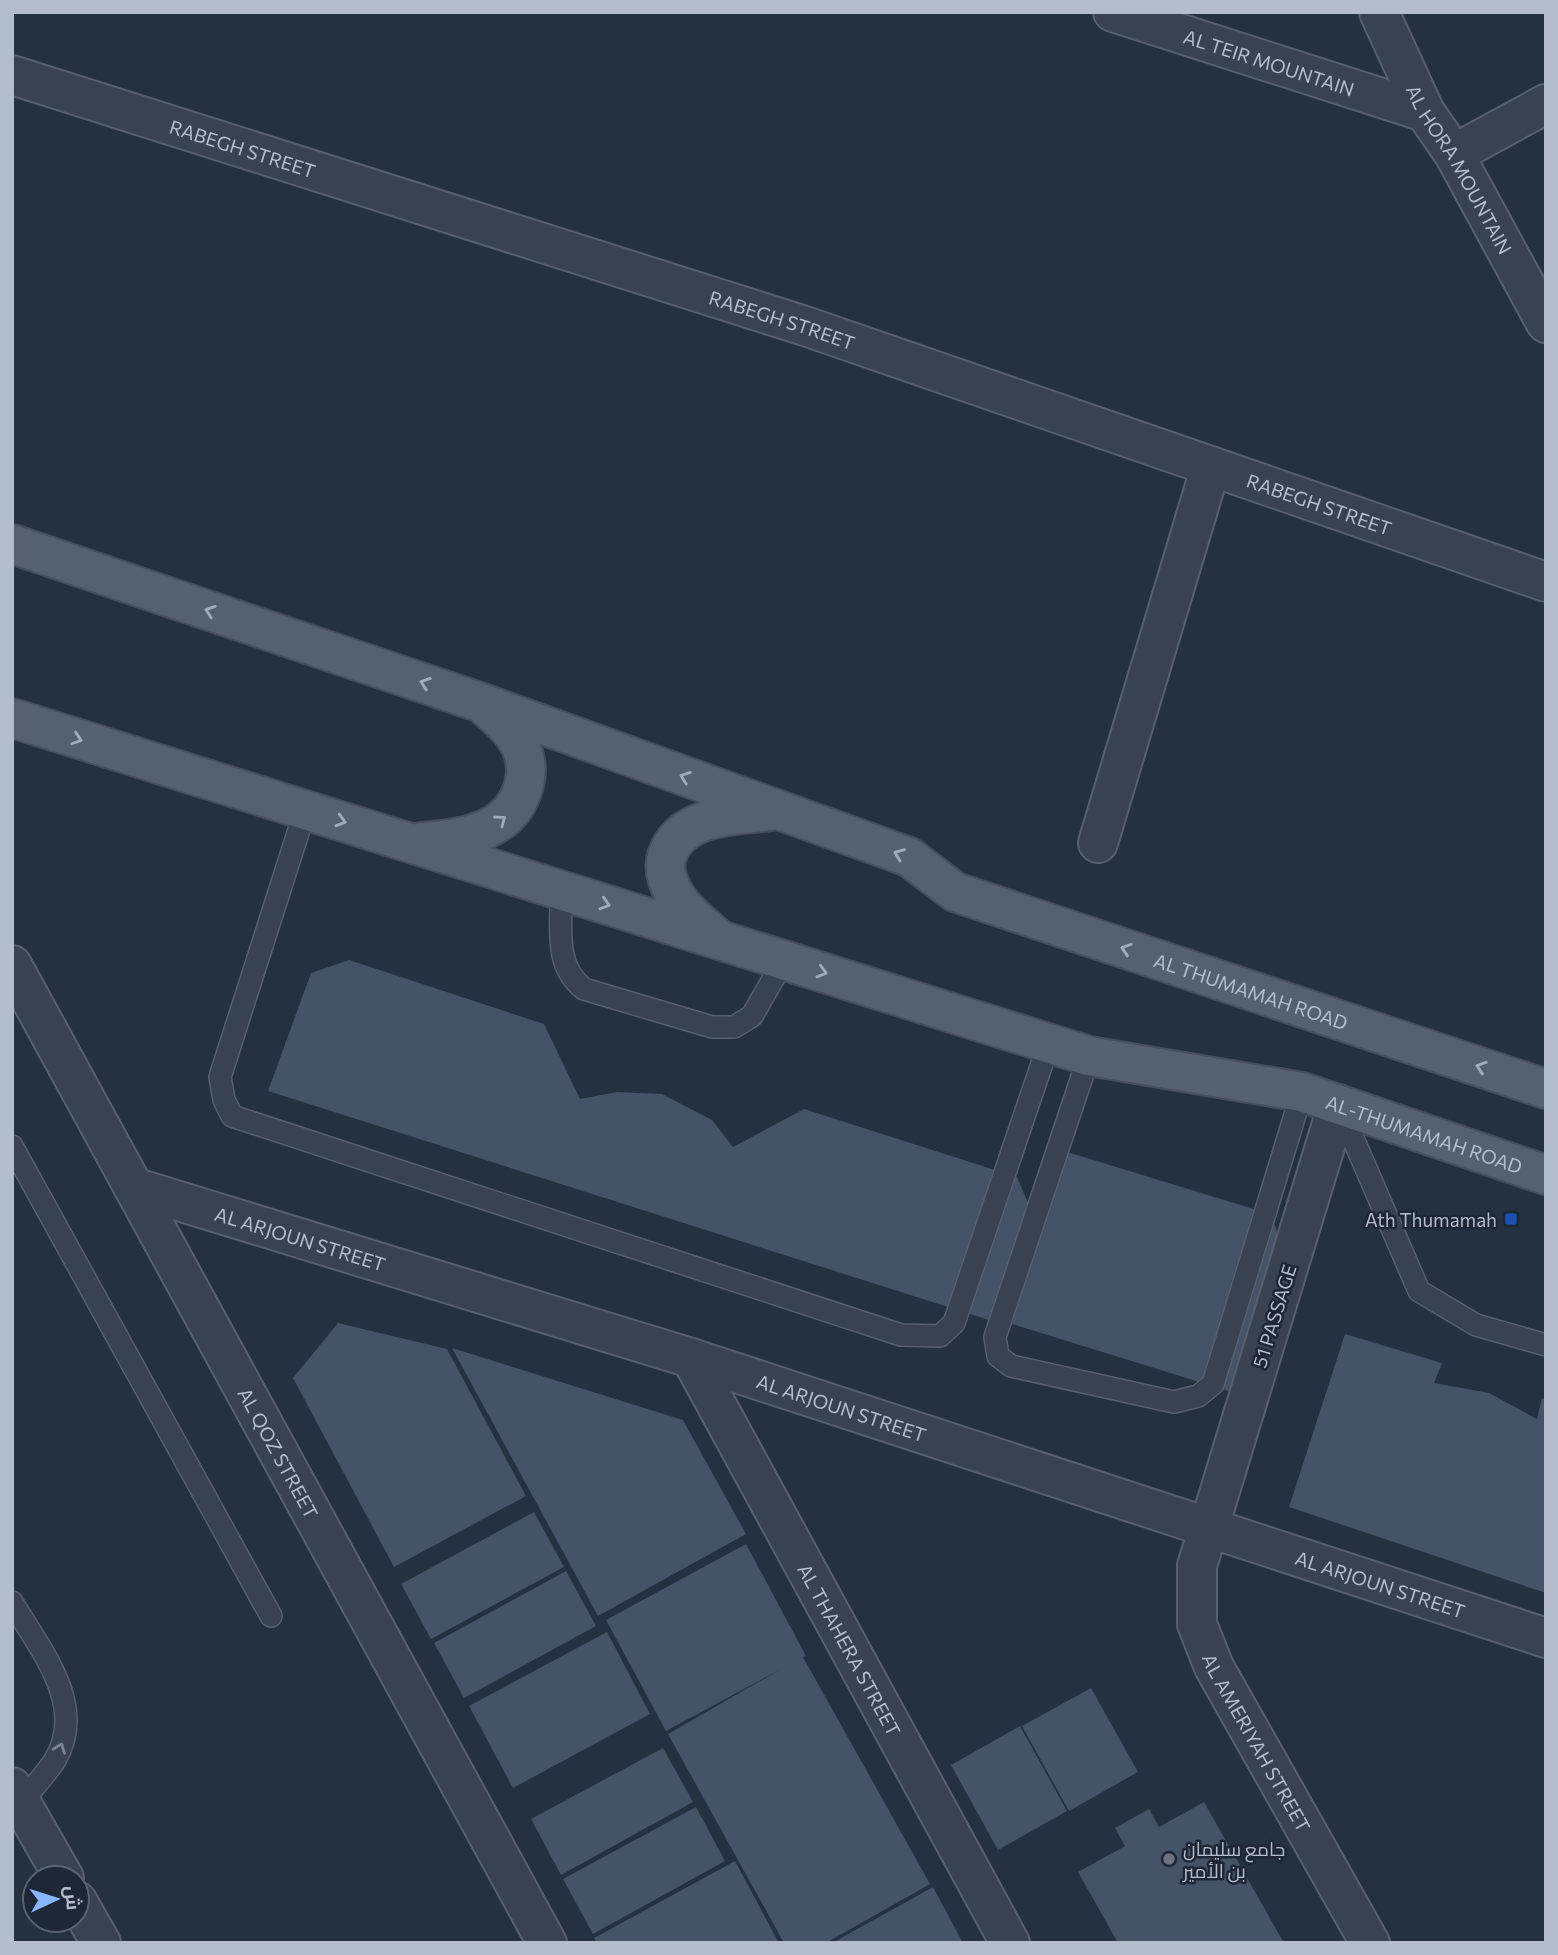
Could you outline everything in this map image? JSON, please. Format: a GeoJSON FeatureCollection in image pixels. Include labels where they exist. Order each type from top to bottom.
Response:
{"type":"FeatureCollection","features":[{"type":"Feature","properties":{"kind":"main road","name":"AL THUMAMAH ROAD"},"geometry":{"type":"LineString","coordinates":[[12,544],[482,703],[909,857],[955,892],[1546,1088]]}},
{"type":"Feature","properties":{"kind":"main road"},"geometry":{"type":"LineString","coordinates":[[413,842],[458,839],[495,825],[507,818],[523,792],[527,772],[524,754],[513,733],[482,703]]}},
{"type":"Feature","properties":{"kind":"main road","name":"AL-THUMAMAH ROAD"},"geometry":{"type":"LineString","coordinates":[[12,718],[1089,1056],[1303,1092],[1546,1175]]}},
{"type":"Feature","properties":{"kind":"main road"},"geometry":{"type":"LineString","coordinates":[[719,940],[679,902],[667,878],[665,862],[672,841],[687,829],[702,822],[776,810]]}},
{"type":"Feature","properties":{"kind":"street","name":"AL TEIR MOUNTAIN"},"geometry":{"type":"LineString","coordinates":[[1113,12],[1425,111]]}},
{"type":"Feature","properties":{"kind":"street","name":"AL HORA MOUNTAIN"},"geometry":{"type":"LineString","coordinates":[[1386,14],[1425,111],[1454,154],[1546,323]]}},
{"type":"Feature","properties":{"kind":"street","name":"RABEGH STREET"},"geometry":{"type":"LineString","coordinates":[[12,75],[805,326],[1546,582]]}},
{"type":"Feature","properties":{"kind":"street"},"geometry":{"type":"LineString","coordinates":[[1454,154],[1546,104]]}},
{"type":"Feature","properties":{"kind":"street"},"geometry":{"type":"LineString","coordinates":[[1098,844],[1211,466]]}},
{"type":"Feature","properties":{"kind":"street","name":"AL QOZ STREET"},"geometry":{"type":"LineString","coordinates":[[12,965],[547,1943]]}},
{"type":"Feature","properties":{"kind":"street","name":"51 PASSAGE"},"geometry":{"type":"LineString","coordinates":[[1209,1528],[1338,1104]]}},
{"type":"Feature","properties":{"kind":"street","name":"AL ARJOUN STREET"},"geometry":{"type":"LineString","coordinates":[[133,1187],[691,1358],[1546,1639]]}},
{"type":"Feature","properties":{"kind":"street","name":"AL THAHERA STREET"},"geometry":{"type":"LineString","coordinates":[[691,1358],[1010,1943]]}},
{"type":"Feature","properties":{"kind":"street","name":"AL AMERIYAH STREET"},"geometry":{"type":"LineString","coordinates":[[1209,1528],[1197,1566],[1197,1625],[1214,1667],[1370,1943]]}},
{"type":"Feature","properties":{"kind":"street"},"geometry":{"type":"LineString","coordinates":[[17,1795],[56,1864]]}},
{"type":"Feature","properties":{"kind":"street"},"geometry":{"type":"LineString","coordinates":[[91,1926],[101,1943]]}},
{"type":"Feature","properties":{"kind":"lane"},"geometry":{"type":"LineString","coordinates":[[305,811],[220,1077],[224,1100],[232,1116],[901,1335],[940,1336],[954,1323],[1049,1043]]}},
{"type":"Feature","properties":{"kind":"lane"},"geometry":{"type":"LineString","coordinates":[[561,891],[562,959],[570,978],[584,989],[712,1027],[734,1027],[752,1016],[784,960]]}},
{"type":"Feature","properties":{"kind":"lane"},"geometry":{"type":"LineString","coordinates":[[1089,1056],[995,1337],[998,1356],[1011,1366],[1174,1402],[1198,1396],[1213,1384],[1303,1092]]}},
{"type":"Feature","properties":{"kind":"lane"},"geometry":{"type":"LineString","coordinates":[[1338,1104],[1419,1292],[1476,1325],[1546,1345]]}},
{"type":"Feature","properties":{"kind":"lane"},"geometry":{"type":"LineString","coordinates":[[12,1146],[271,1616]]}},
{"type":"Feature","properties":{"kind":"lane"},"geometry":{"type":"LineString","coordinates":[[12,1602],[61,1687],[66,1705],[64,1741],[56,1759],[17,1795]]}},
{"type":"Feature","properties":{"kind":"building"},"geometry":{"type":"Polygon","coordinates":[[[349,960],[544,1024],[580,1099],[617,1092],[662,1094],[712,1120],[733,1147],[804,1109],[1017,1177],[1029,1205],[989,1320],[268,1091],[311,973],[349,960]]]}},
{"type":"Feature","properties":{"kind":"building"},"geometry":{"type":"Polygon","coordinates":[[[1064,1151],[1270,1214],[1281,1240],[1235,1393],[1012,1324],[1064,1151]]]}},
{"type":"Feature","properties":{"kind":"building"},"geometry":{"type":"Polygon","coordinates":[[[338,1323],[447,1349],[526,1496],[394,1567],[293,1378],[338,1323]]]}},
{"type":"Feature","properties":{"kind":"building"},"geometry":{"type":"Polygon","coordinates":[[[1345,1334],[1442,1363],[1434,1383],[1489,1393],[1537,1419],[1542,1398],[1546,1400],[1546,1593],[1289,1507],[1345,1334]]]}},
{"type":"Feature","properties":{"kind":"building"},"geometry":{"type":"Polygon","coordinates":[[[452,1348],[683,1420],[746,1534],[598,1616],[452,1348]]]}},
{"type":"Feature","properties":{"kind":"building"},"geometry":{"type":"Polygon","coordinates":[[[534,1512],[564,1567],[431,1639],[401,1584],[534,1512]]]}},
{"type":"Feature","properties":{"kind":"building"},"geometry":{"type":"Polygon","coordinates":[[[746,1544],[806,1656],[803,1657],[930,1884],[826,1943],[784,1943],[668,1734],[781,1669],[666,1731],[606,1620],[746,1544]]]}},
{"type":"Feature","properties":{"kind":"building"},"geometry":{"type":"Polygon","coordinates":[[[566,1571],[596,1626],[464,1698],[434,1643],[566,1571]]]}},
{"type":"Feature","properties":{"kind":"building"},"geometry":{"type":"Polygon","coordinates":[[[607,1632],[650,1714],[513,1788],[469,1706],[607,1632]]]}},
{"type":"Feature","properties":{"kind":"building"},"geometry":{"type":"Polygon","coordinates":[[[1091,1688],[1138,1772],[1069,1811],[1022,1726],[1091,1688]]]}},
{"type":"Feature","properties":{"kind":"building"},"geometry":{"type":"Polygon","coordinates":[[[1020,1726],[1067,1811],[998,1850],[951,1765],[1020,1726]]]}},
{"type":"Feature","properties":{"kind":"building"},"geometry":{"type":"Polygon","coordinates":[[[663,1748],[693,1802],[561,1875],[531,1819],[663,1748]]]}},
{"type":"Feature","properties":{"kind":"building","name":"جامع سليمان بن الأمير"},"geometry":{"type":"Polygon","coordinates":[[[1204,1802],[1284,1943],[1118,1943],[1078,1872],[1125,1846],[1115,1828],[1149,1809],[1159,1827],[1204,1802]]]}},
{"type":"Feature","properties":{"kind":"building"},"geometry":{"type":"Polygon","coordinates":[[[696,1807],[725,1861],[593,1934],[563,1879],[696,1807]]]}},
{"type":"Feature","properties":{"kind":"building"},"geometry":{"type":"Polygon","coordinates":[[[735,1861],[779,1943],[597,1943],[594,1938],[735,1861]]]}},
{"type":"Feature","properties":{"kind":"building"},"geometry":{"type":"Polygon","coordinates":[[[933,1887],[963,1943],[832,1943],[933,1887]]]}},
{"type":"Feature","properties":{"kind":"place","name":"Ath Thumamah"},"geometry":{"type":"Point","coordinates":[1511,1219]}},
{"type":"Feature","properties":{"kind":"place","name":"جامع سليمان بن الأمير"},"geometry":{"type":"Point","coordinates":[1169,1859]}}]}
